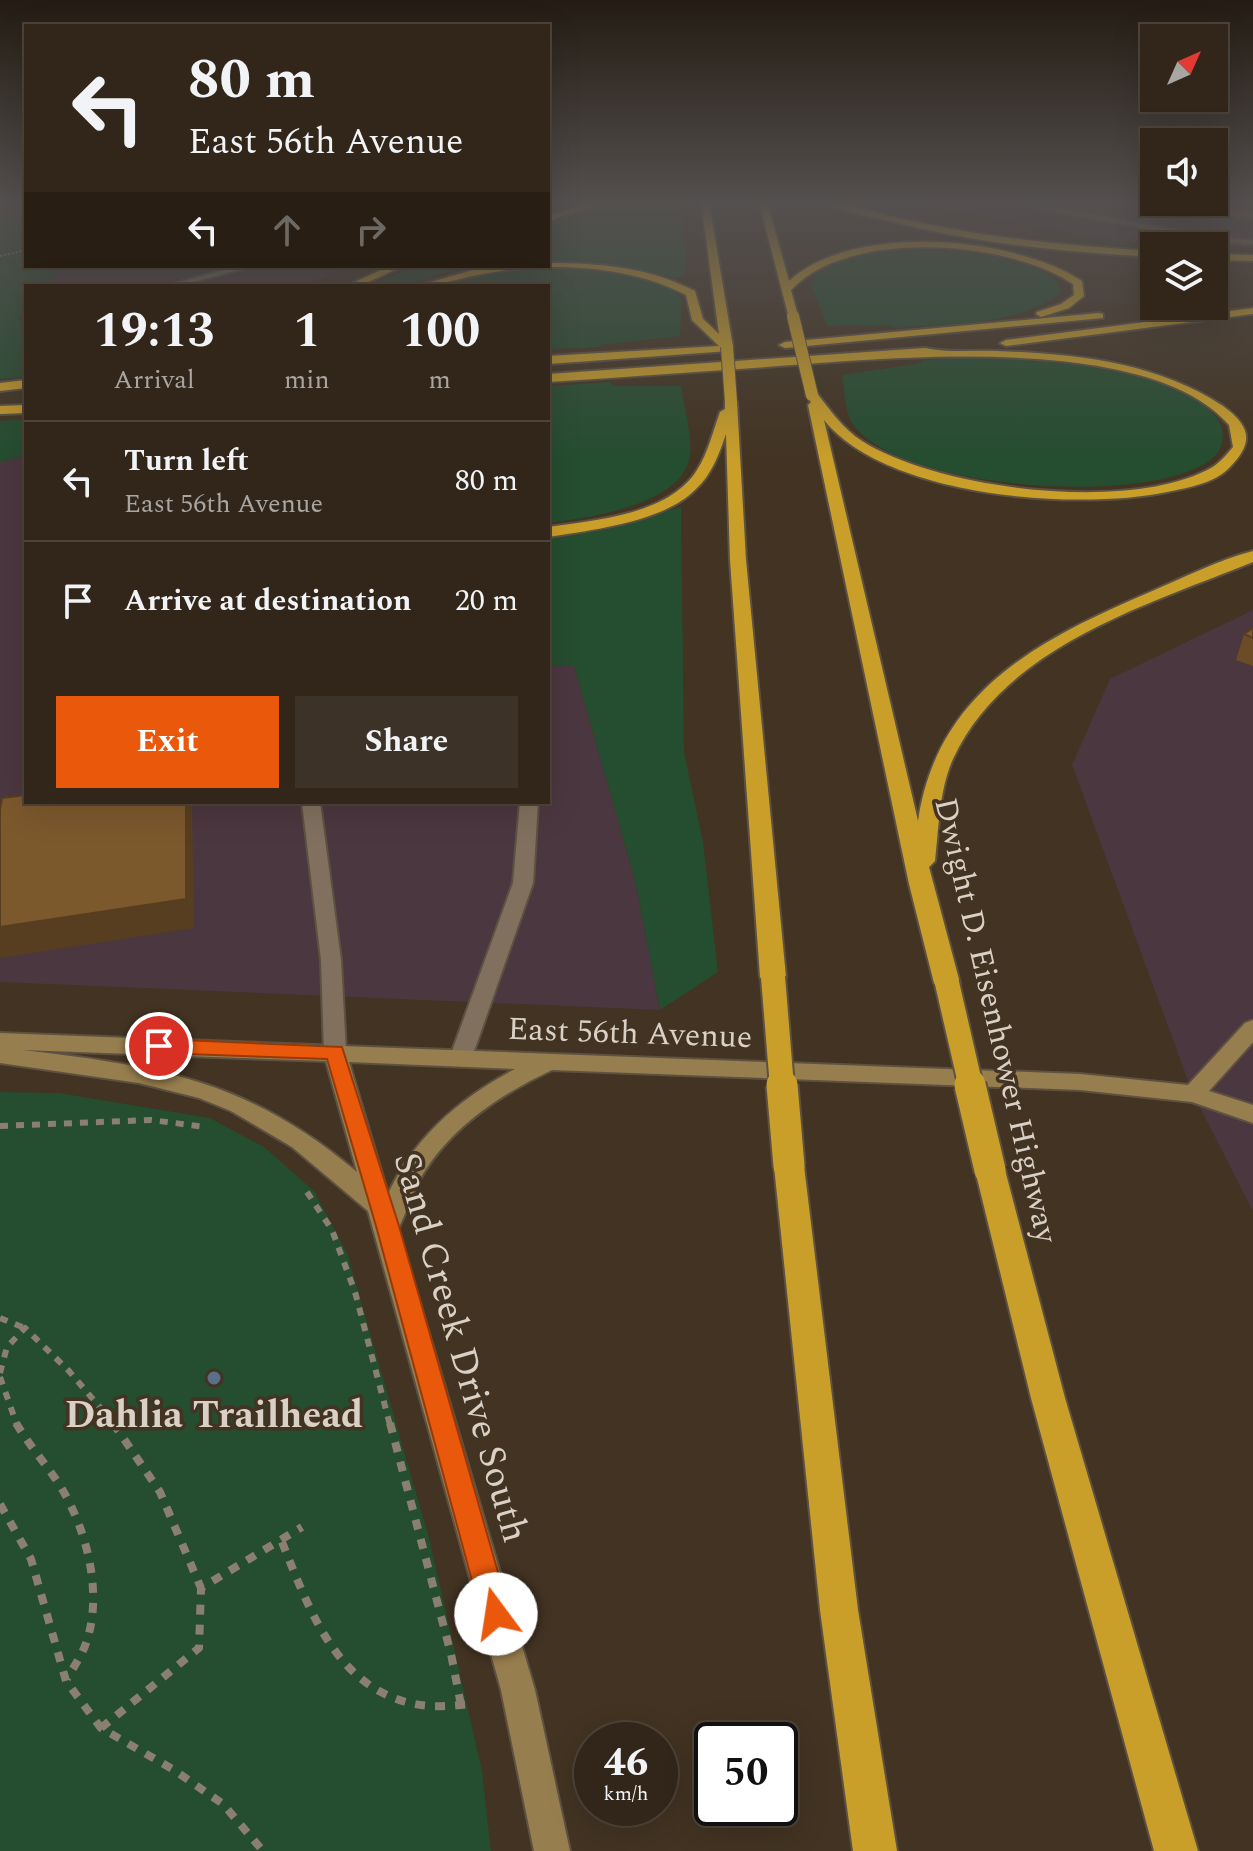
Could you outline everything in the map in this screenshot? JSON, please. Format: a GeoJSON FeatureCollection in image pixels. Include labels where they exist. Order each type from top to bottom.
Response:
{"type":"FeatureCollection","features":[{"type":"Feature","properties":{"kind":"highway"},"geometry":{"type":"LineString","coordinates":[[682,288],[691,293],[698,320],[732,348]]}},
{"type":"Feature","properties":{"kind":"highway"},"geometry":{"type":"LineString","coordinates":[[719,288],[723,319],[732,348],[731,402],[738,560],[789,1166],[839,1610],[875,1851]]}},
{"type":"Feature","properties":{"kind":"highway"},"geometry":{"type":"LineString","coordinates":[[934,333],[1051,312],[1073,301],[1080,288]]}},
{"type":"Feature","properties":{"kind":"highway","name":"Dwight D. Eisenhower Highway"},"geometry":{"type":"LineString","coordinates":[[787,289],[921,884],[990,1170],[1052,1412],[1176,1851]]}},
{"type":"Feature","properties":{"kind":"highway"},"geometry":{"type":"LineString","coordinates":[[550,380],[909,353],[1080,335],[1253,311]]}},
{"type":"Feature","properties":{"kind":"highway"},"geometry":{"type":"LineString","coordinates":[[775,346],[1111,315]]}},
{"type":"Feature","properties":{"kind":"highway"},"geometry":{"type":"LineString","coordinates":[[550,360],[732,348]]}},
{"type":"Feature","properties":{"kind":"highway"},"geometry":{"type":"LineString","coordinates":[[812,395],[843,434],[884,458],[941,478],[1016,492],[1090,496],[1160,490],[1187,484],[1223,467],[1240,448],[1240,435],[1231,419],[1216,406],[1177,386],[1139,373],[1037,356],[909,353]]}},
{"type":"Feature","properties":{"kind":"highway"},"geometry":{"type":"LineString","coordinates":[[550,354],[642,354]]}},
{"type":"Feature","properties":{"kind":"highway"},"geometry":{"type":"LineString","coordinates":[[550,532],[614,520],[652,508],[682,493],[700,477],[731,402]]}},
{"type":"Feature","properties":{"kind":"highway"},"geometry":{"type":"LineString","coordinates":[[0,410],[24,409]]}},
{"type":"Feature","properties":{"kind":"highway"},"geometry":{"type":"LineString","coordinates":[[921,884],[931,802],[942,763],[966,719],[998,683],[1017,667],[1088,627],[1253,556]]}},
{"type":"Feature","properties":{"kind":"main road"},"geometry":{"type":"LineString","coordinates":[[1193,1094],[1253,1028]]}},
{"type":"Feature","properties":{"kind":"main road","name":"East 56th Avenue"},"geometry":{"type":"LineString","coordinates":[[0,1041],[1080,1082],[1193,1094],[1253,1114]]}},
{"type":"Feature","properties":{"kind":"main road","name":"Sand Creek Drive South"},"geometry":{"type":"LineString","coordinates":[[335,1052],[385,1217],[518,1690],[552,1851]]}},
{"type":"Feature","properties":{"kind":"main road"},"geometry":{"type":"LineString","coordinates":[[0,1055],[172,1081],[240,1106],[271,1121],[338,1168],[385,1217],[433,1143],[462,1113],[487,1094],[553,1061]]}},
{"type":"Feature","properties":{"kind":"lane"},"geometry":{"type":"LineString","coordinates":[[311,804],[331,960],[335,1052]]}},
{"type":"Feature","properties":{"kind":"lane"},"geometry":{"type":"LineString","coordinates":[[461,1057],[523,883],[529,804]]}},
{"type":"Feature","properties":{"kind":"path"},"geometry":{"type":"LineString","coordinates":[[0,1126],[151,1120],[211,1128]]}},
{"type":"Feature","properties":{"kind":"path"},"geometry":{"type":"LineString","coordinates":[[302,1185],[332,1230],[355,1292],[447,1640],[461,1705]]}},
{"type":"Feature","properties":{"kind":"path"},"geometry":{"type":"LineString","coordinates":[[0,1318],[25,1328],[82,1382],[143,1463],[174,1520],[201,1588],[199,1648],[101,1728]]}},
{"type":"Feature","properties":{"kind":"path"},"geometry":{"type":"LineString","coordinates":[[25,1328],[4,1347],[0,1375],[4,1401],[23,1437],[60,1486],[76,1516],[87,1554],[92,1594],[88,1639],[66,1681]]}},
{"type":"Feature","properties":{"kind":"path"},"geometry":{"type":"LineString","coordinates":[[0,1504],[31,1559],[66,1681],[101,1728],[223,1804],[263,1851]]}},
{"type":"Feature","properties":{"kind":"path"},"geometry":{"type":"LineString","coordinates":[[201,1588],[282,1542],[302,1527]]}},
{"type":"Feature","properties":{"kind":"path"},"geometry":{"type":"LineString","coordinates":[[282,1542],[306,1603],[334,1651],[371,1692],[427,1708],[472,1704]]}},
{"type":"Feature","properties":{"kind":"shaded area"},"geometry":{"type":"Polygon","coordinates":[[[24,456],[24,804],[550,804],[550,665],[574,666],[635,880],[660,1010],[0,982],[0,462],[24,456]]]}},
{"type":"Feature","properties":{"kind":"shaded area"},"geometry":{"type":"Polygon","coordinates":[[[1253,610],[1253,1211],[1193,1094],[1072,765],[1110,679],[1253,610]]]}},
{"type":"Feature","properties":{"kind":"green space"},"geometry":{"type":"Polygon","coordinates":[[[0,288],[24,288],[24,311],[17,320],[24,321],[24,377],[0,379],[0,288]]]}},
{"type":"Feature","properties":{"kind":"green space"},"geometry":{"type":"Polygon","coordinates":[[[550,288],[670,288],[682,299],[680,336],[601,347],[550,349],[550,288]]]}},
{"type":"Feature","properties":{"kind":"green space"},"geometry":{"type":"Polygon","coordinates":[[[813,288],[1061,288],[1060,294],[1042,305],[1022,313],[980,322],[894,328],[889,325],[827,326],[813,288]]]}},
{"type":"Feature","properties":{"kind":"green space"},"geometry":{"type":"Polygon","coordinates":[[[973,356],[1031,359],[1109,370],[1180,391],[1206,407],[1221,426],[1221,447],[1213,458],[1182,474],[1138,483],[1086,487],[1030,485],[974,478],[923,465],[882,448],[851,421],[842,375],[922,363],[920,361],[973,356]]]}},
{"type":"Feature","properties":{"kind":"green space"},"geometry":{"type":"Polygon","coordinates":[[[610,382],[613,386],[681,386],[690,446],[684,471],[672,486],[632,506],[550,523],[550,386],[610,382]]]}},
{"type":"Feature","properties":{"kind":"green space"},"geometry":{"type":"Polygon","coordinates":[[[24,419],[24,456],[0,462],[0,421],[24,419]]]}},
{"type":"Feature","properties":{"kind":"green space"},"geometry":{"type":"Polygon","coordinates":[[[681,507],[684,752],[703,842],[718,972],[660,1010],[635,880],[574,666],[550,665],[550,538],[604,529],[681,507]]]}},
{"type":"Feature","properties":{"kind":"green space"},"geometry":{"type":"Polygon","coordinates":[[[0,1092],[59,1093],[210,1118],[264,1147],[314,1191],[347,1253],[429,1538],[482,1771],[491,1851],[0,1851],[0,1092]]]}},
{"type":"Feature","properties":{"kind":"building"},"geometry":{"type":"Polygon","coordinates":[[[1253,628],[1253,638],[1244,634],[1253,628]]]}},
{"type":"Feature","properties":{"kind":"building"},"geometry":{"type":"Polygon","coordinates":[[[24,795],[24,804],[186,804],[186,899],[0,927],[2,798],[24,795]]]}},
{"type":"Feature","properties":{"kind":"place","name":"Dahlia Trailhead"},"geometry":{"type":"Point","coordinates":[214,1378]}},
{"type":"Feature","properties":{"kind":"route"},"geometry":{"type":"LineString","coordinates":[[159,1046],[335,1052],[496,1614]]}}]}
